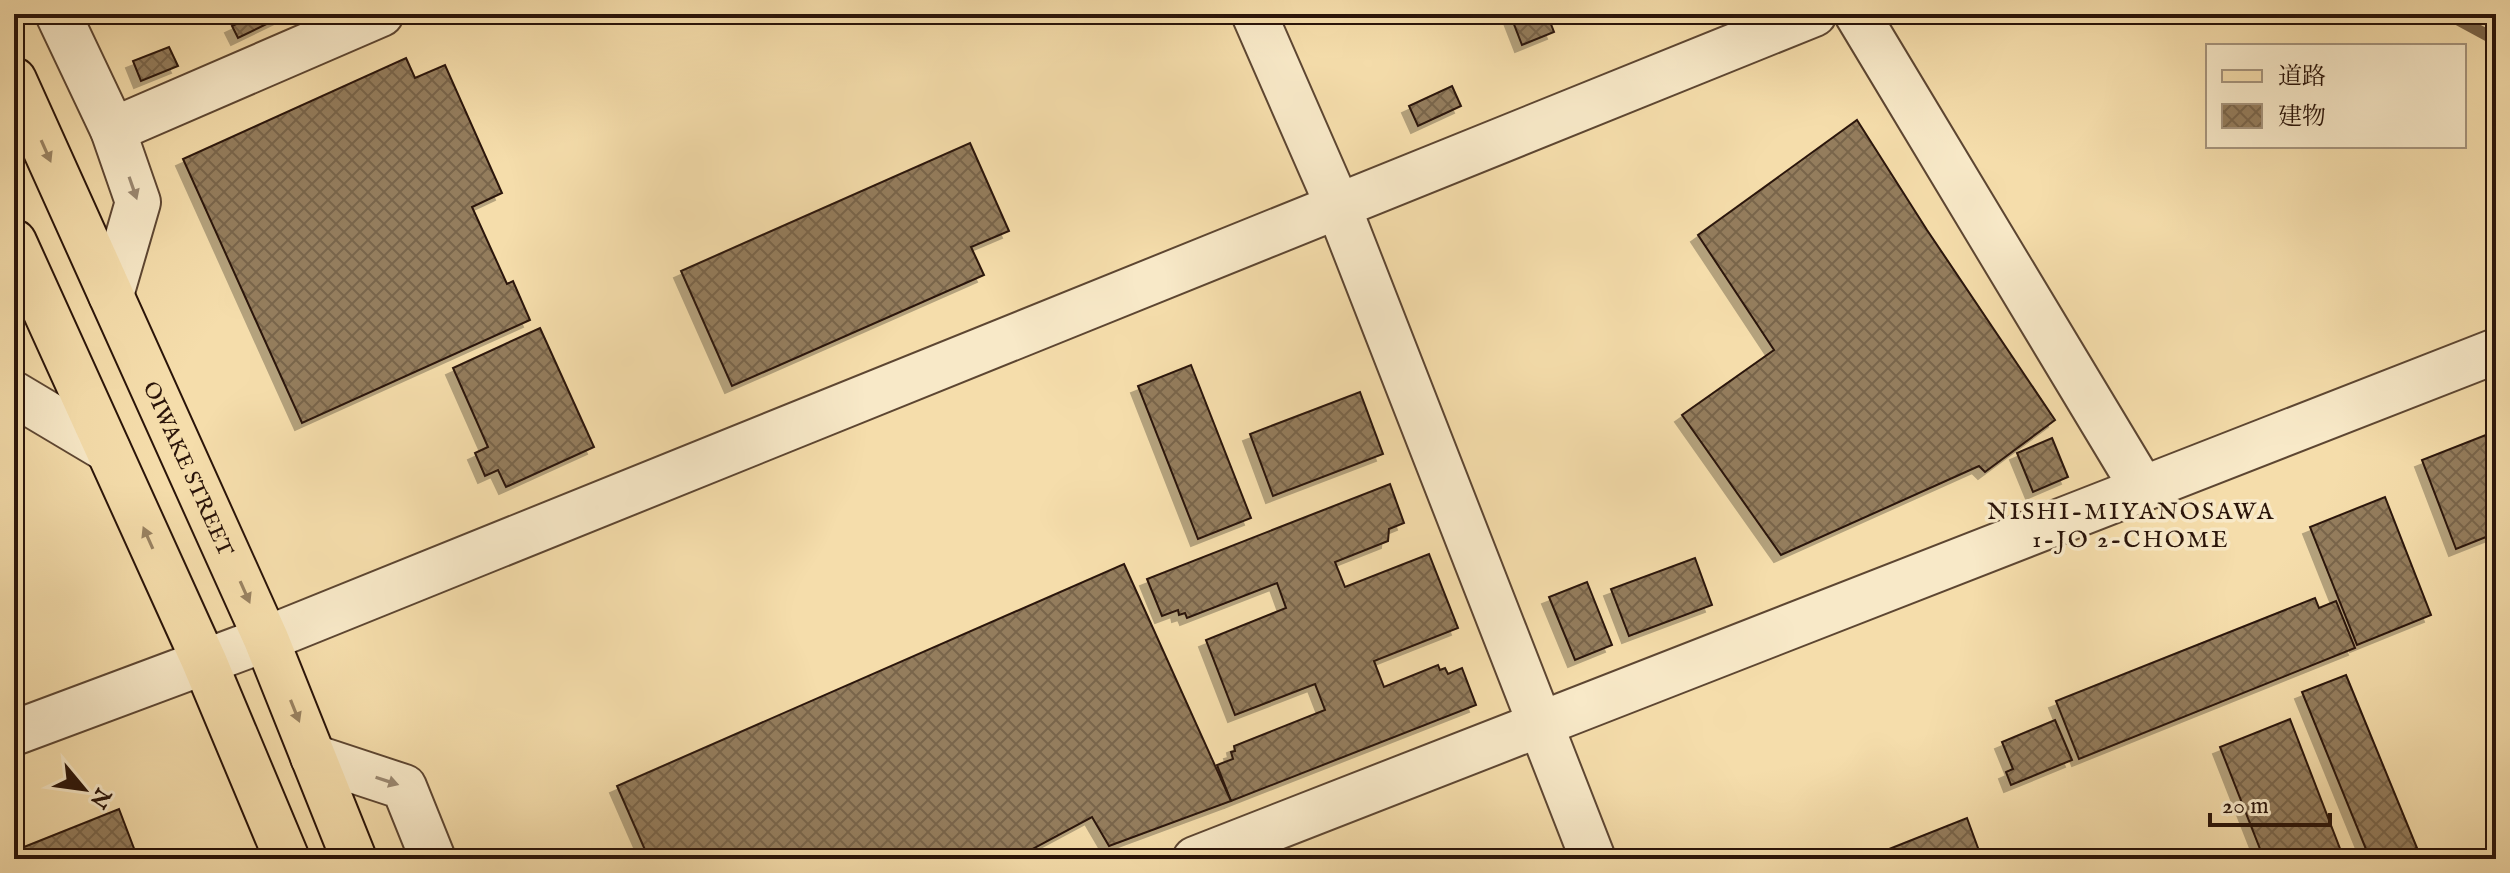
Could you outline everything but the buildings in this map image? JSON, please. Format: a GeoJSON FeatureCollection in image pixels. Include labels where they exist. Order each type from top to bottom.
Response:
{"type":"FeatureCollection","features":[{"type":"Feature","properties":{"kind":"main road","name":"OIWAKE STREET"},"geometry":{"type":"LineString","coordinates":[[14,80],[266,639],[354,859]]}},
{"type":"Feature","properties":{"kind":"main road"},"geometry":{"type":"LineString","coordinates":[[14,242],[204,661],[265,839],[287,859]]}},
{"type":"Feature","properties":{"kind":"street"},"geometry":{"type":"LineString","coordinates":[[58,14],[113,130],[138,202],[111,295]]}},
{"type":"Feature","properties":{"kind":"street"},"geometry":{"type":"LineString","coordinates":[[113,130],[381,14]]}},
{"type":"Feature","properties":{"kind":"street"},"geometry":{"type":"LineString","coordinates":[[1254,14],[1338,206],[1593,859]]}},
{"type":"Feature","properties":{"kind":"street"},"geometry":{"type":"LineString","coordinates":[[14,733],[266,639],[1814,14]]}},
{"type":"Feature","properties":{"kind":"street"},"geometry":{"type":"LineString","coordinates":[[1857,14],[2143,489]]}},
{"type":"Feature","properties":{"kind":"street"},"geometry":{"type":"LineString","coordinates":[[1195,859],[2496,351]]}},
{"type":"Feature","properties":{"kind":"street"},"geometry":{"type":"LineString","coordinates":[[14,394],[108,450]]}},
{"type":"Feature","properties":{"kind":"street"},"geometry":{"type":"LineString","coordinates":[[313,757],[404,787],[433,859]]}},
{"type":"Feature","properties":{"kind":"waterway"},"geometry":{"type":"LineString","coordinates":[[2448,14],[2496,40]]}},
{"type":"Feature","properties":{"kind":"district","name":"NISHI-MIYANOSAWA 1-JO 2-CHOME"},"geometry":{"type":"Point","coordinates":[2131,525]}}]}
